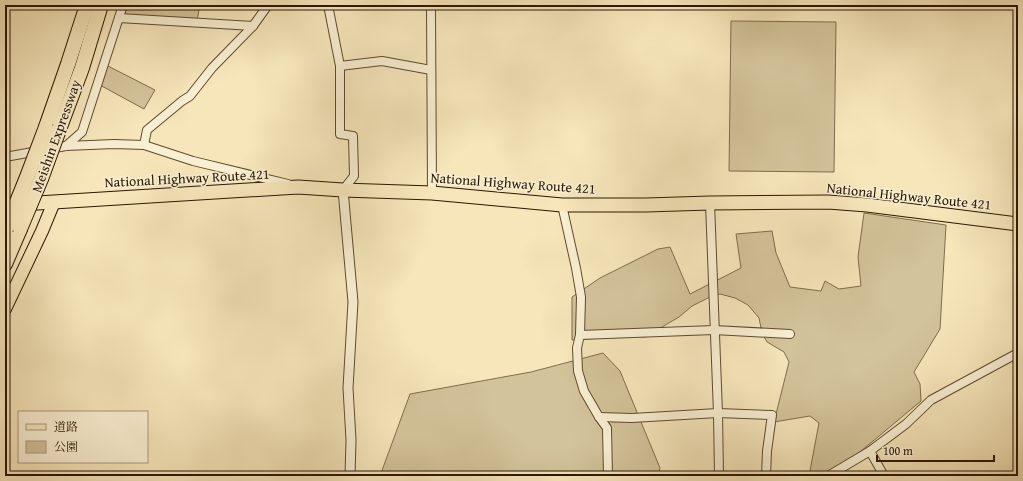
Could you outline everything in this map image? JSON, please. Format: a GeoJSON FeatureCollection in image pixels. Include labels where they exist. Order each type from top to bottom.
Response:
{"type":"FeatureCollection","features":[{"type":"Feature","properties":{"kind":"highway","name":"Meishin Expressway"},"geometry":{"type":"LineString","coordinates":[[5,230],[46,127],[87,5]]}},
{"type":"Feature","properties":{"kind":"highway","name":"Meishin Expressway"},"geometry":{"type":"LineString","coordinates":[[5,264],[41,179],[82,68],[101,5]]}},
{"type":"Feature","properties":{"kind":"highway","name":"National Highway Route 421"},"geometry":{"type":"LineString","coordinates":[[5,205],[298,187],[432,193],[562,205],[828,202],[866,205],[1018,224]]}},
{"type":"Feature","properties":{"kind":"main road"},"geometry":{"type":"LineString","coordinates":[[5,309],[54,202]]}},
{"type":"Feature","properties":{"kind":"street"},"geometry":{"type":"LineString","coordinates":[[66,146],[82,132],[123,5]]}},
{"type":"Feature","properties":{"kind":"street"},"geometry":{"type":"LineString","coordinates":[[144,145],[147,130],[190,96],[212,68],[253,26],[268,5]]}},
{"type":"Feature","properties":{"kind":"street"},"geometry":{"type":"LineString","coordinates":[[328,5],[340,66],[340,134],[353,136],[354,176],[343,190],[353,302],[348,388],[351,440],[350,476]]}},
{"type":"Feature","properties":{"kind":"street"},"geometry":{"type":"LineString","coordinates":[[431,5],[432,193]]}},
{"type":"Feature","properties":{"kind":"street"},"geometry":{"type":"LineString","coordinates":[[119,18],[253,26]]}},
{"type":"Feature","properties":{"kind":"street"},"geometry":{"type":"LineString","coordinates":[[340,66],[382,61],[432,70]]}},
{"type":"Feature","properties":{"kind":"street"},"geometry":{"type":"LineString","coordinates":[[5,157],[66,146],[114,144],[144,145],[193,161],[298,187]]}},
{"type":"Feature","properties":{"kind":"street"},"geometry":{"type":"LineString","coordinates":[[710,203],[719,476]]}},
{"type":"Feature","properties":{"kind":"street"},"geometry":{"type":"LineString","coordinates":[[562,205],[576,268],[580,297],[580,335],[577,348],[578,371],[584,391],[607,428],[608,476]]}},
{"type":"Feature","properties":{"kind":"street"},"geometry":{"type":"LineString","coordinates":[[580,335],[714,330],[790,334]]}},
{"type":"Feature","properties":{"kind":"street"},"geometry":{"type":"LineString","coordinates":[[828,476],[870,450],[906,424],[931,400],[1018,353]]}},
{"type":"Feature","properties":{"kind":"street"},"geometry":{"type":"LineString","coordinates":[[599,417],[632,418],[718,413],[772,415],[767,451],[766,476]]}},
{"type":"Feature","properties":{"kind":"street"},"geometry":{"type":"LineString","coordinates":[[870,450],[884,476]]}},
{"type":"Feature","properties":{"kind":"green space"},"geometry":{"type":"Polygon","coordinates":[[[123,5],[200,5],[197,21],[119,18],[123,5]]]}},
{"type":"Feature","properties":{"kind":"green space"},"geometry":{"type":"Polygon","coordinates":[[[731,21],[836,22],[834,172],[729,171],[731,21]]]}},
{"type":"Feature","properties":{"kind":"green space"},"geometry":{"type":"Polygon","coordinates":[[[104,64],[155,90],[144,109],[98,84],[104,64]]]}},
{"type":"Feature","properties":{"kind":"green space"},"geometry":{"type":"Polygon","coordinates":[[[864,213],[946,225],[940,329],[914,372],[920,384],[921,401],[843,466],[821,476],[809,476],[819,423],[810,416],[774,422],[789,362],[784,352],[767,342],[762,333],[759,318],[748,305],[735,298],[720,294],[692,306],[679,317],[645,337],[631,336],[572,340],[572,297],[600,278],[658,249],[670,247],[690,294],[741,268],[736,234],[772,231],[776,253],[790,287],[821,291],[825,281],[839,289],[861,286],[858,257],[864,213]]]}},
{"type":"Feature","properties":{"kind":"green space"},"geometry":{"type":"Polygon","coordinates":[[[603,353],[620,371],[660,468],[658,476],[380,476],[410,394],[531,372],[603,353]]]}}]}
